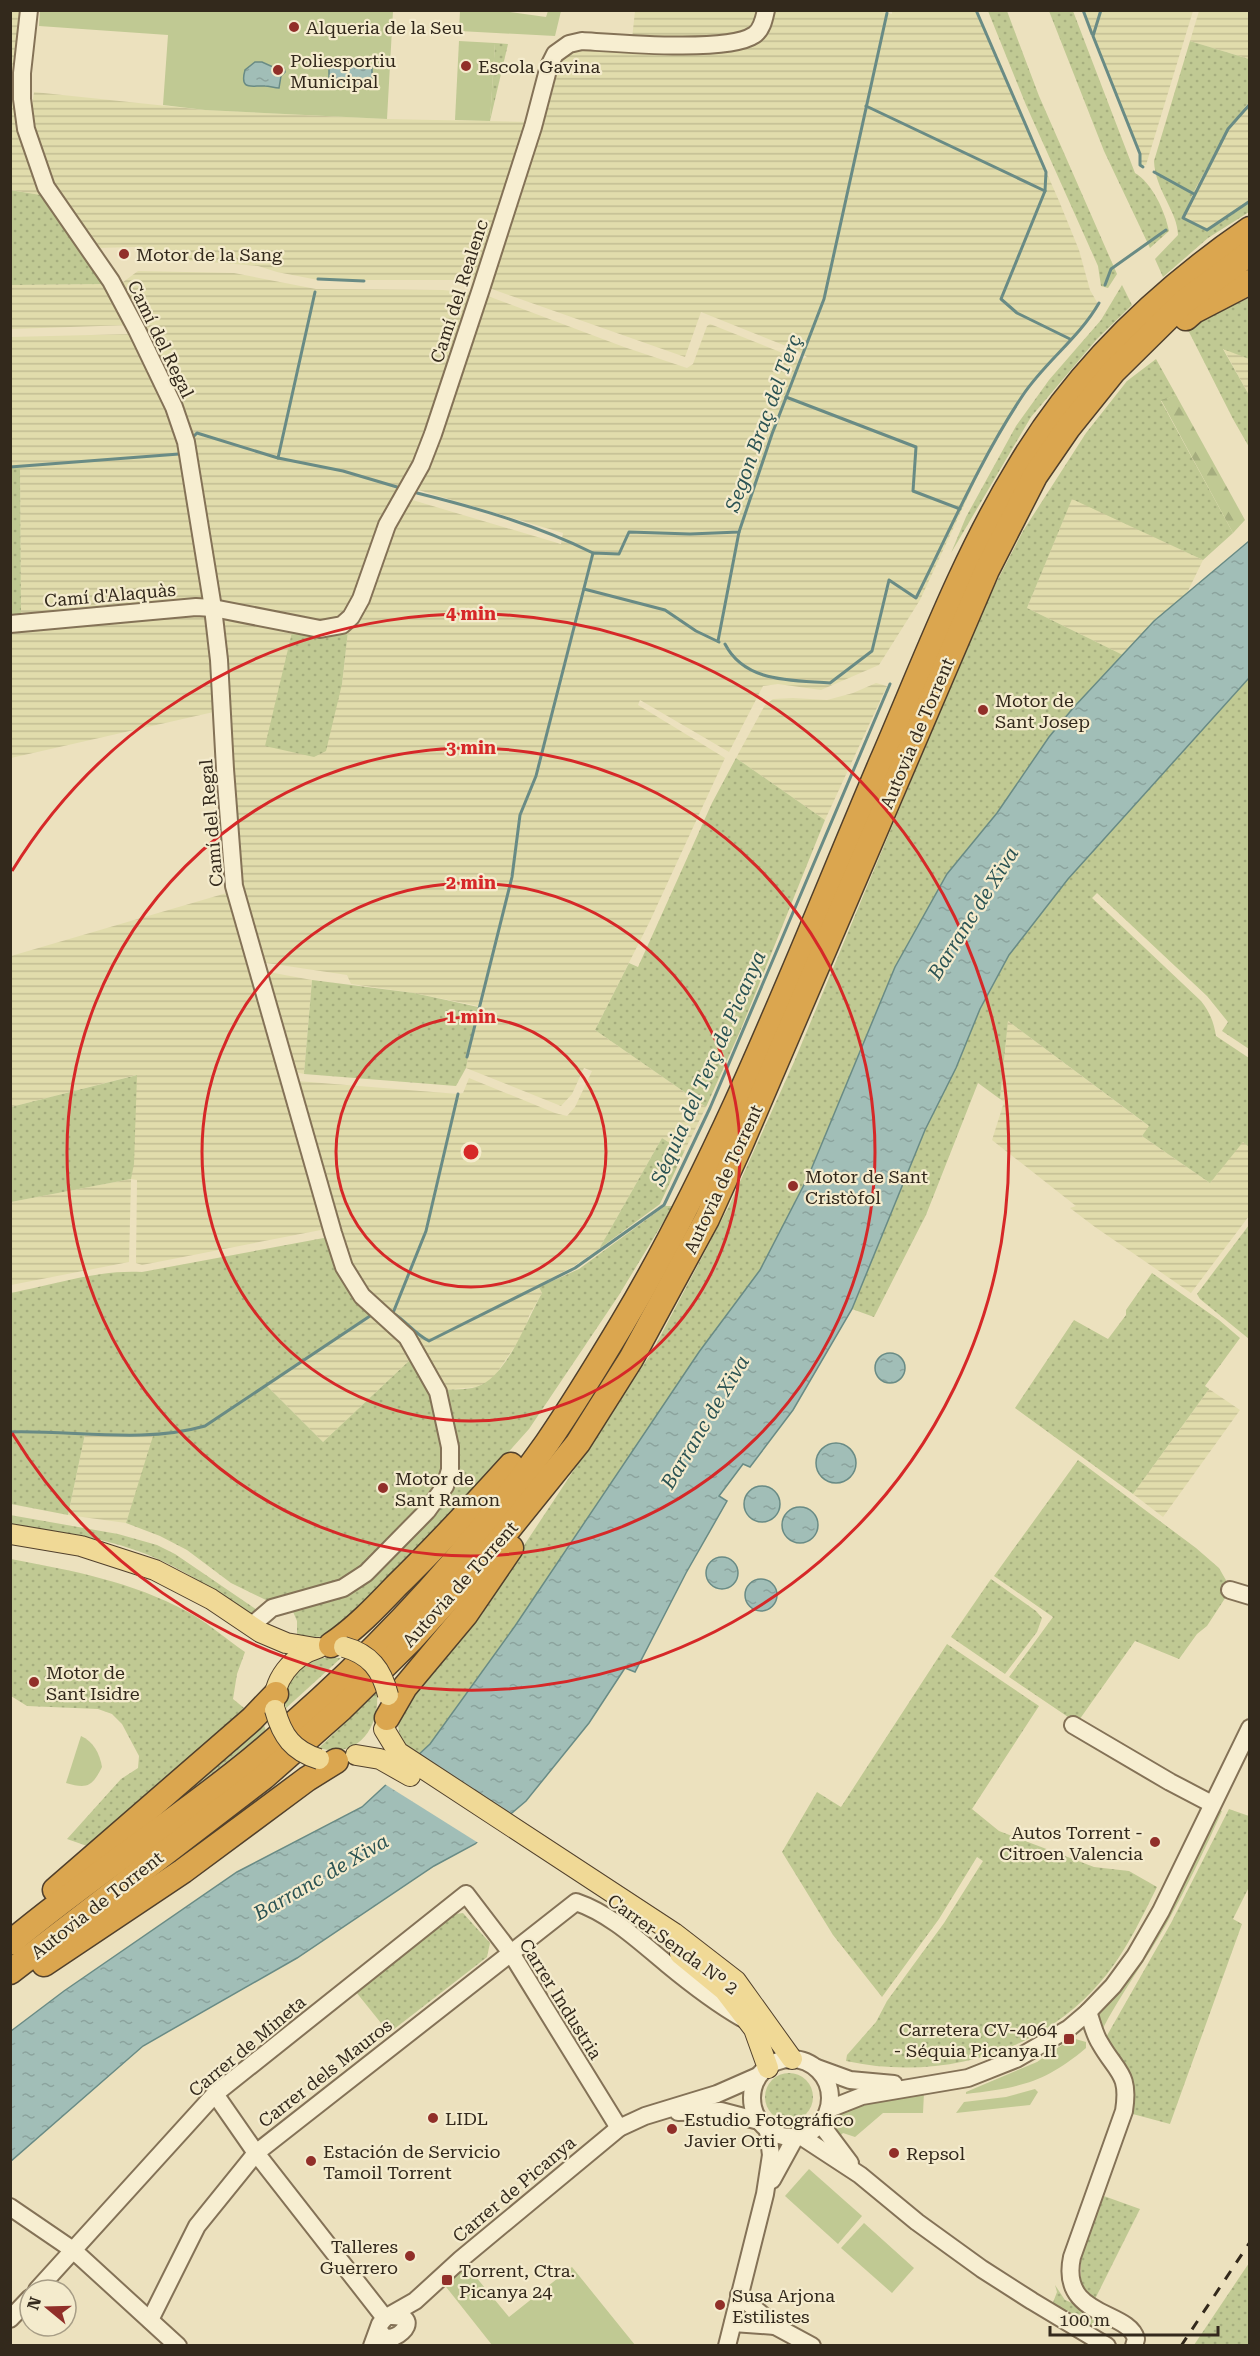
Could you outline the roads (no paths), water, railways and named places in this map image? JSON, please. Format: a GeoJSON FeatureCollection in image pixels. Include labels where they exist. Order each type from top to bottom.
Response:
{"type":"FeatureCollection","features":[{"type":"Feature","properties":{"kind":"highway","name":"Autovia de Torrent"},"geometry":{"type":"LineString","coordinates":[[10,1943],[251,1760],[326,1694],[393,1627],[469,1544],[548,1441],[620,1328],[660,1258],[723,1134],[968,560],[1018,469],[1053,416],[1097,360],[1175,285],[1250,229]]}},
{"type":"Feature","properties":{"kind":"highway","name":"Autovia de Torrent"},"geometry":{"type":"LineString","coordinates":[[10,1972],[264,1777],[341,1709],[411,1640],[487,1556],[578,1443],[631,1359],[707,1218],[741,1144],[987,570],[1035,476],[1068,428],[1113,372],[1184,302],[1250,253]]}},
{"type":"Feature","properties":{"kind":"highway"},"geometry":{"type":"LineString","coordinates":[[987,570],[1072,432],[1120,376],[1194,311],[1250,282]]}},
{"type":"Feature","properties":{"kind":"highway"},"geometry":{"type":"LineString","coordinates":[[330,1647],[444,1540],[584,1383]]}},
{"type":"Feature","properties":{"kind":"highway"},"geometry":{"type":"LineString","coordinates":[[386,1714],[484,1588],[564,1471],[578,1443]]}},
{"type":"Feature","properties":{"kind":"highway"},"geometry":{"type":"LineString","coordinates":[[10,1929],[276,1696]]}},
{"type":"Feature","properties":{"kind":"highway"},"geometry":{"type":"LineString","coordinates":[[10,1988],[183,1871],[337,1758]]}},
{"type":"Feature","properties":{"kind":"main road"},"geometry":{"type":"LineString","coordinates":[[10,1534],[81,1546],[155,1570],[211,1599],[255,1629],[286,1643],[330,1647],[363,1655],[375,1664],[384,1678],[386,1714],[394,1757]]}},
{"type":"Feature","properties":{"kind":"main road"},"geometry":{"type":"LineString","coordinates":[[255,1629],[272,1651],[281,1729],[292,1746],[310,1756],[380,1759],[394,1757],[526,1844],[665,1943],[724,1990],[754,2029],[763,2072]]}},
{"type":"Feature","properties":{"kind":"main road"},"geometry":{"type":"LineString","coordinates":[[276,1696],[293,1662],[306,1652],[330,1647]]}},
{"type":"Feature","properties":{"kind":"main road"},"geometry":{"type":"LineString","coordinates":[[337,1758],[368,1748],[386,1714]]}},
{"type":"Feature","properties":{"kind":"main road"},"geometry":{"type":"LineString","coordinates":[[526,1844],[674,1933],[736,1981],[792,2059]]}},
{"type":"Feature","properties":{"kind":"street","name":"Camí del Regal"},"geometry":{"type":"LineString","coordinates":[[28,10],[22,99],[26,129],[46,187],[111,281],[174,406],[186,442],[213,608],[219,660],[234,886],[344,1267],[362,1296],[407,1337],[438,1392],[450,1447],[450,1470],[444,1486],[427,1511],[380,1561],[343,1588],[272,1608],[255,1629]]}},
{"type":"Feature","properties":{"kind":"street","name":"Camí del Realenc"},"geometry":{"type":"LineString","coordinates":[[213,608],[320,629],[342,625],[351,617],[361,599],[387,525],[421,465],[433,434],[481,290],[549,66],[555,54],[569,44],[582,41],[665,46],[729,43],[754,36],[762,26],[766,10]]}},
{"type":"Feature","properties":{"kind":"street","name":"Camí d'Alaquàs"},"geometry":{"type":"LineString","coordinates":[[10,624],[196,607],[213,608]]}},
{"type":"Feature","properties":{"kind":"street"},"geometry":{"type":"LineString","coordinates":[[1230,1590],[1250,1596]]}},
{"type":"Feature","properties":{"kind":"street"},"geometry":{"type":"LineString","coordinates":[[1073,1725],[1212,1804]]}},
{"type":"Feature","properties":{"kind":"street"},"geometry":{"type":"LineString","coordinates":[[763,2126],[781,2137],[798,2137],[816,2130],[827,2114],[862,2096],[968,2078],[1016,2059],[1068,2029],[1113,1986],[1135,1956],[1161,1911],[1250,1728]]}},
{"type":"Feature","properties":{"kind":"street","name":"Carrer Industria"},"geometry":{"type":"LineString","coordinates":[[466,1894],[511,1953],[619,2128]]}},
{"type":"Feature","properties":{"kind":"street","name":"Carrer de Mineta"},"geometry":{"type":"LineString","coordinates":[[48,2278],[215,2094],[466,1894]]}},
{"type":"Feature","properties":{"kind":"street","name":"Carrer Senda Nº 2"},"geometry":{"type":"LineString","coordinates":[[576,1902],[587,1905],[643,1942],[666,1963],[746,2019]]}},
{"type":"Feature","properties":{"kind":"street","name":"Carrer dels Mauros"},"geometry":{"type":"LineString","coordinates":[[150,2320],[197,2226],[256,2153],[576,1902]]}},
{"type":"Feature","properties":{"kind":"street"},"geometry":{"type":"LineString","coordinates":[[1088,2012],[1099,2042],[1123,2076],[1127,2093],[1124,2111],[1072,2257],[1070,2278],[1075,2292],[1085,2302],[1131,2330],[1136,2339],[1134,2346]]}},
{"type":"Feature","properties":{"kind":"street"},"geometry":{"type":"LineString","coordinates":[[1068,2029],[1099,2042]]}},
{"type":"Feature","properties":{"kind":"street"},"geometry":{"type":"LineString","coordinates":[[727,2346],[765,2194],[771,2155],[763,2126],[752,2104],[754,2086],[763,2072],[785,2059],[792,2059],[808,2062],[817,2068],[850,2080],[879,2084],[943,2084]]}},
{"type":"Feature","properties":{"kind":"street"},"geometry":{"type":"LineString","coordinates":[[817,2068],[828,2087],[830,2097],[826,2131],[860,2175]]}},
{"type":"Feature","properties":{"kind":"street","name":"Carrer de Picanya"},"geometry":{"type":"LineString","coordinates":[[393,2332],[415,2301],[439,2277],[619,2128],[645,2116],[717,2094],[763,2072]]}},
{"type":"Feature","properties":{"kind":"street"},"geometry":{"type":"LineString","coordinates":[[215,2094],[256,2153],[393,2332],[372,2346]]}},
{"type":"Feature","properties":{"kind":"street","name":"Carrer de Picanya"},"geometry":{"type":"LineString","coordinates":[[645,2116],[684,2111],[721,2111],[763,2126]]}},
{"type":"Feature","properties":{"kind":"street"},"geometry":{"type":"LineString","coordinates":[[798,2137],[860,2175],[918,2222],[982,2268],[1107,2346]]}},
{"type":"Feature","properties":{"kind":"street"},"geometry":{"type":"LineString","coordinates":[[765,2194],[798,2137]]}},
{"type":"Feature","properties":{"kind":"street"},"geometry":{"type":"LineString","coordinates":[[10,2207],[73,2250],[178,2346]]}},
{"type":"Feature","properties":{"kind":"street"},"geometry":{"type":"LineString","coordinates":[[739,2295],[775,2326],[812,2346]]}},
{"type":"Feature","properties":{"kind":"street"},"geometry":{"type":"LineString","coordinates":[[371,2301],[415,2301]]}},
{"type":"Feature","properties":{"kind":"street"},"geometry":{"type":"LineString","coordinates":[[733,2323],[775,2326]]}},
{"type":"Feature","properties":{"kind":"water"},"geometry":{"type":"Polygon","coordinates":[[[255,62],[284,68],[285,72],[281,76],[279,88],[248,86],[244,82],[245,70],[255,62]]]}},
{"type":"Feature","properties":{"kind":"water"},"geometry":{"type":"Polygon","coordinates":[[[329,64],[372,66],[372,88],[329,86],[329,64]]]}},
{"type":"Feature","properties":{"kind":"water","name":"Barranc de Xiva"},"geometry":{"type":"Polygon","coordinates":[[[1249,541],[1249,678],[1068,879],[1009,955],[980,1009],[956,1068],[925,1130],[852,1309],[793,1410],[750,1467],[743,1464],[719,1496],[727,1501],[686,1573],[635,1672],[625,1668],[589,1723],[526,1801],[475,1844],[434,1866],[297,1958],[143,2046],[11,2161],[11,2031],[64,1991],[237,1872],[362,1807],[430,1744],[515,1626],[699,1352],[760,1270],[808,1177],[895,967],[947,874],[997,813],[1049,737],[1074,707],[1154,621],[1249,541]]]}},
{"type":"Feature","properties":{"kind":"water"},"geometry":{"type":"Polygon","coordinates":[[[890,1353],[901,1357],[905,1368],[901,1379],[890,1383],[879,1379],[875,1368],[879,1357],[890,1353]]]}},
{"type":"Feature","properties":{"kind":"water"},"geometry":{"type":"Polygon","coordinates":[[[836,1443],[850,1449],[856,1463],[850,1477],[836,1483],[822,1477],[816,1463],[822,1449],[836,1443]]]}},
{"type":"Feature","properties":{"kind":"water"},"geometry":{"type":"Polygon","coordinates":[[[762,1486],[775,1491],[780,1504],[775,1517],[762,1522],[749,1517],[744,1504],[749,1491],[762,1486]]]}},
{"type":"Feature","properties":{"kind":"water"},"geometry":{"type":"Polygon","coordinates":[[[800,1507],[813,1512],[818,1525],[813,1538],[800,1543],[787,1538],[782,1525],[787,1512],[800,1507]]]}},
{"type":"Feature","properties":{"kind":"water"},"geometry":{"type":"Polygon","coordinates":[[[722,1557],[734,1561],[738,1573],[734,1585],[722,1589],[710,1585],[706,1573],[710,1561],[722,1557]]]}},
{"type":"Feature","properties":{"kind":"water"},"geometry":{"type":"Polygon","coordinates":[[[761,1579],[773,1583],[777,1595],[773,1607],[761,1611],[749,1607],[745,1595],[749,1583],[761,1579]]]}},
{"type":"Feature","properties":{"kind":"waterway"},"geometry":{"type":"LineString","coordinates":[[976,10],[1046,172],[1045,191],[1001,299],[1017,313],[1070,339]]}},
{"type":"Feature","properties":{"kind":"waterway"},"geometry":{"type":"LineString","coordinates":[[1083,10],[1092,34]]}},
{"type":"Feature","properties":{"kind":"waterway"},"geometry":{"type":"LineString","coordinates":[[1101,10],[1093,36],[1140,154],[1140,165],[1143,167]]}},
{"type":"Feature","properties":{"kind":"waterway","name":"Segon Braç del Terç"},"geometry":{"type":"LineString","coordinates":[[467,1057],[512,877],[520,815],[536,776],[593,553],[619,554],[629,532],[690,534],[739,532],[772,434],[824,299],[887,13]]}},
{"type":"Feature","properties":{"kind":"waterway"},"geometry":{"type":"LineString","coordinates":[[10,88],[14,89]]}},
{"type":"Feature","properties":{"kind":"waterway"},"geometry":{"type":"LineString","coordinates":[[1250,104],[1228,129],[1183,218],[1207,230],[1250,201]]}},
{"type":"Feature","properties":{"kind":"waterway"},"geometry":{"type":"LineString","coordinates":[[866,106],[1045,191]]}},
{"type":"Feature","properties":{"kind":"waterway"},"geometry":{"type":"LineString","coordinates":[[1154,172],[1194,194]]}},
{"type":"Feature","properties":{"kind":"waterway","name":"Séquia del Terç de Picanya"},"geometry":{"type":"LineString","coordinates":[[1105,285],[1111,269],[1166,230]]}},
{"type":"Feature","properties":{"kind":"waterway"},"geometry":{"type":"LineString","coordinates":[[318,279],[364,281]]}},
{"type":"Feature","properties":{"kind":"waterway"},"geometry":{"type":"LineString","coordinates":[[278,458],[315,292]]}},
{"type":"Feature","properties":{"kind":"waterway","name":"Séquia del Terç de Picanya"},"geometry":{"type":"LineString","coordinates":[[725,644],[734,657],[757,673],[785,680],[830,683],[872,651],[889,580],[916,598],[966,495],[1008,419],[1032,383],[1082,328],[1099,303]]}},
{"type":"Feature","properties":{"kind":"waterway"},"geometry":{"type":"LineString","coordinates":[[786,397],[916,447],[913,491],[960,509]]}},
{"type":"Feature","properties":{"kind":"waterway"},"geometry":{"type":"LineString","coordinates":[[194,436],[197,433],[278,458],[343,471],[397,487]]}},
{"type":"Feature","properties":{"kind":"waterway"},"geometry":{"type":"LineString","coordinates":[[10,467],[179,454]]}},
{"type":"Feature","properties":{"kind":"waterway"},"geometry":{"type":"LineString","coordinates":[[417,493],[506,518],[593,553]]}},
{"type":"Feature","properties":{"kind":"waterway"},"geometry":{"type":"LineString","coordinates":[[718,641],[739,532]]}},
{"type":"Feature","properties":{"kind":"waterway"},"geometry":{"type":"LineString","coordinates":[[584,589],[665,610],[696,631],[719,642]]}},
{"type":"Feature","properties":{"kind":"waterway","name":"Séquia del Terç de Picanya"},"geometry":{"type":"LineString","coordinates":[[458,1094],[426,1231],[393,1313],[429,1341],[575,1268],[664,1205],[710,1108],[890,684]]}},
{"type":"Feature","properties":{"kind":"waterway","name":"Séquia del Terç de Picanya"},"geometry":{"type":"LineString","coordinates":[[10,1432],[133,1435],[157,1434],[205,1426],[373,1314]]}},
{"type":"Feature","properties":{"kind":"railway"},"geometry":{"type":"LineString","coordinates":[[1181,2346],[1250,2242]]}},
{"type":"Feature","properties":{"kind":"place","name":"Alqueria de la Seu"},"geometry":{"type":"Point","coordinates":[294,27]}},
{"type":"Feature","properties":{"kind":"place","name":"Escola Gavina"},"geometry":{"type":"Point","coordinates":[466,66]}},
{"type":"Feature","properties":{"kind":"place","name":"Poliesportiu Municipal"},"geometry":{"type":"Point","coordinates":[278,70]}},
{"type":"Feature","properties":{"kind":"place","name":"Motor de la Sang"},"geometry":{"type":"Point","coordinates":[124,254]}},
{"type":"Feature","properties":{"kind":"place","name":"Motor de Sant Josep"},"geometry":{"type":"Point","coordinates":[983,710]}},
{"type":"Feature","properties":{"kind":"place","name":"Motor de Sant Cristòfol"},"geometry":{"type":"Point","coordinates":[793,1186]}},
{"type":"Feature","properties":{"kind":"place","name":"Motor de Sant Ramon"},"geometry":{"type":"Point","coordinates":[383,1488]}},
{"type":"Feature","properties":{"kind":"place","name":"Motor de Sant Isidre"},"geometry":{"type":"Point","coordinates":[34,1682]}},
{"type":"Feature","properties":{"kind":"place","name":"Autos Torrent - Citroen Valencia"},"geometry":{"type":"Point","coordinates":[1155,1842]}},
{"type":"Feature","properties":{"kind":"place","name":"Carretera CV-4064 - Séquia Picanya II"},"geometry":{"type":"Point","coordinates":[1069,2039]}},
{"type":"Feature","properties":{"kind":"place","name":"LIDL"},"geometry":{"type":"Point","coordinates":[433,2118]}},
{"type":"Feature","properties":{"kind":"place","name":"Estudio Fotográfico Javier Orti"},"geometry":{"type":"Point","coordinates":[672,2129]}},
{"type":"Feature","properties":{"kind":"place","name":"Repsol"},"geometry":{"type":"Point","coordinates":[894,2153]}},
{"type":"Feature","properties":{"kind":"place","name":"Estación de Servicio Tamoil Torrent"},"geometry":{"type":"Point","coordinates":[311,2161]}},
{"type":"Feature","properties":{"kind":"place","name":"Talleres Guerrero"},"geometry":{"type":"Point","coordinates":[410,2256]}},
{"type":"Feature","properties":{"kind":"place","name":"Torrent, Ctra. Picanya 24"},"geometry":{"type":"Point","coordinates":[447,2280]}},
{"type":"Feature","properties":{"kind":"place","name":"Susa Arjona Estilistes"},"geometry":{"type":"Point","coordinates":[720,2305]}}]}
